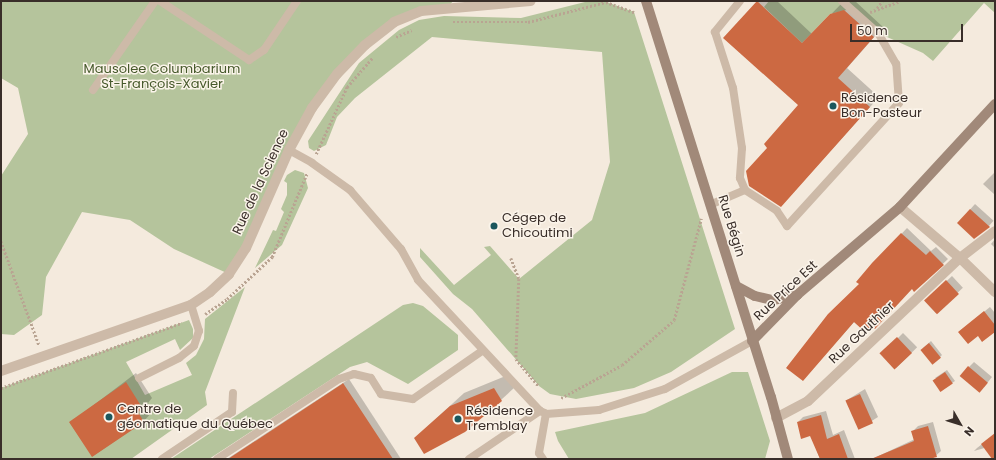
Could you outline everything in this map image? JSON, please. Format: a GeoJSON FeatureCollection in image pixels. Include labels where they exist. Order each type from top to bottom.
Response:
{"type":"FeatureCollection","features":[{"type":"Feature","properties":{"kind":"street","name":"Rue de la Science"},"geometry":{"type":"LineString","coordinates":[[1,371],[191,305],[210,292],[233,267],[264,210],[289,150],[312,108],[337,74],[365,45],[394,22],[428,10],[531,1]]}},
{"type":"Feature","properties":{"kind":"street","name":"Rue Bégin"},"geometry":{"type":"LineString","coordinates":[[646,1],[712,204],[788,459]]}},
{"type":"Feature","properties":{"kind":"street","name":"Rue Price Est"},"geometry":{"type":"LineString","coordinates":[[752,341],[797,295],[900,206],[995,104]]}},
{"type":"Feature","properties":{"kind":"street"},"geometry":{"type":"LineString","coordinates":[[900,206],[960,258],[995,292]]}},
{"type":"Feature","properties":{"kind":"street","name":"Rue Gauthier"},"geometry":{"type":"LineString","coordinates":[[776,418],[808,401],[960,258],[995,231]]}},
{"type":"Feature","properties":{"kind":"street"},"geometry":{"type":"LineString","coordinates":[[736,286],[755,296],[773,300],[797,295]]}},
{"type":"Feature","properties":{"kind":"lane"},"geometry":{"type":"LineString","coordinates":[[93,90],[155,1]]}},
{"type":"Feature","properties":{"kind":"lane"},"geometry":{"type":"LineString","coordinates":[[160,1],[249,60],[264,50],[297,1]]}},
{"type":"Feature","properties":{"kind":"lane"},"geometry":{"type":"LineString","coordinates":[[740,1],[715,32],[733,88],[742,148],[740,178],[745,190],[777,212],[787,226],[899,103],[896,64],[878,33],[842,1]]}},
{"type":"Feature","properties":{"kind":"lane"},"geometry":{"type":"LineString","coordinates":[[289,150],[312,162],[350,190],[401,249],[418,280],[482,351],[543,412]]}},
{"type":"Feature","properties":{"kind":"lane"},"geometry":{"type":"LineString","coordinates":[[712,204],[745,190]]}},
{"type":"Feature","properties":{"kind":"lane"},"geometry":{"type":"LineString","coordinates":[[138,378],[179,358],[194,346],[199,331],[191,305]]}},
{"type":"Feature","properties":{"kind":"lane","name":"Rue Price Est"},"geometry":{"type":"LineString","coordinates":[[543,412],[599,410],[665,390],[752,341]]}},
{"type":"Feature","properties":{"kind":"lane"},"geometry":{"type":"LineString","coordinates":[[217,459],[339,379],[354,374],[371,378],[381,394],[413,399],[482,351]]}},
{"type":"Feature","properties":{"kind":"lane"},"geometry":{"type":"LineString","coordinates":[[162,459],[232,412],[232,393]]}},
{"type":"Feature","properties":{"kind":"lane"},"geometry":{"type":"LineString","coordinates":[[469,459],[524,422],[543,412]]}},
{"type":"Feature","properties":{"kind":"lane"},"geometry":{"type":"LineString","coordinates":[[543,412],[539,453],[543,459]]}},
{"type":"Feature","properties":{"kind":"path"},"geometry":{"type":"LineString","coordinates":[[882,1],[876,8],[900,1]]}},
{"type":"Feature","properties":{"kind":"path"},"geometry":{"type":"LineString","coordinates":[[562,398],[622,365],[674,320],[701,219]]}},
{"type":"Feature","properties":{"kind":"path"},"geometry":{"type":"LineString","coordinates":[[1,241],[46,372]]}},
{"type":"Feature","properties":{"kind":"path"},"geometry":{"type":"LineString","coordinates":[[511,258],[519,279],[516,360],[539,386]]}},
{"type":"Feature","properties":{"kind":"green space","name":"Mausolee Columbarium St-François-Xavier"},"geometry":{"type":"Polygon","coordinates":[[[1,1],[453,1],[449,6],[421,11],[365,45],[312,108],[229,274],[174,249],[130,220],[82,212],[46,277],[42,315],[14,335],[1,334],[1,176],[28,134],[18,88],[1,78],[1,1]]]}},
{"type":"Feature","properties":{"kind":"green space"},"geometry":{"type":"Polygon","coordinates":[[[589,1],[604,1],[634,12],[735,329],[671,372],[634,388],[576,399],[550,394],[539,386],[472,309],[453,294],[420,257],[420,248],[454,285],[491,255],[484,247],[490,246],[519,279],[592,220],[610,162],[602,52],[432,37],[355,98],[337,117],[326,145],[314,151],[309,148],[308,141],[359,63],[399,30],[419,20],[444,16],[521,18],[589,1]]]}},
{"type":"Feature","properties":{"kind":"green space"},"geometry":{"type":"Polygon","coordinates":[[[769,1],[995,1],[995,13],[984,3],[933,61],[923,53],[878,33],[851,9],[830,14],[802,43],[764,7],[769,1]]]}},
{"type":"Feature","properties":{"kind":"green space"},"geometry":{"type":"Polygon","coordinates":[[[295,170],[304,173],[308,188],[282,245],[255,268],[273,230],[276,231],[284,212],[281,209],[287,195],[287,183],[284,181],[287,175],[295,170]]]}},
{"type":"Feature","properties":{"kind":"green space"},"geometry":{"type":"Polygon","coordinates":[[[245,287],[205,392],[207,405],[131,459],[1,459],[1,388],[189,320],[193,329],[193,338],[180,350],[175,339],[126,362],[145,395],[192,375],[186,363],[196,355],[204,339],[205,319],[245,287]]]}},
{"type":"Feature","properties":{"kind":"green space"},"geometry":{"type":"Polygon","coordinates":[[[413,303],[423,306],[458,335],[458,350],[408,384],[367,362],[350,367],[209,459],[171,459],[403,305],[413,303]]]}},
{"type":"Feature","properties":{"kind":"green space"},"geometry":{"type":"Polygon","coordinates":[[[732,372],[748,372],[770,441],[765,459],[569,459],[558,441],[555,432],[645,413],[732,372]]]}},
{"type":"Feature","properties":{"kind":"building","name":"Résidence Bon-Pasteur"},"geometry":{"type":"Polygon","coordinates":[[[757,1],[802,43],[830,14],[844,10],[874,37],[838,78],[870,107],[781,207],[749,186],[746,171],[767,148],[764,144],[798,105],[723,38],[757,1]]]}},
{"type":"Feature","properties":{"kind":"building"},"geometry":{"type":"Polygon","coordinates":[[[970,209],[990,227],[974,239],[957,223],[970,209]]]}},
{"type":"Feature","properties":{"kind":"building"},"geometry":{"type":"Polygon","coordinates":[[[901,233],[926,255],[930,251],[944,265],[914,292],[912,289],[875,329],[872,326],[866,333],[854,322],[803,381],[786,368],[828,314],[859,284],[856,282],[901,233]]]}},
{"type":"Feature","properties":{"kind":"building"},"geometry":{"type":"Polygon","coordinates":[[[946,280],[959,294],[937,314],[924,300],[946,280]]]}},
{"type":"Feature","properties":{"kind":"building"},"geometry":{"type":"Polygon","coordinates":[[[984,311],[995,325],[995,332],[982,342],[978,336],[968,344],[958,332],[984,311]]]}},
{"type":"Feature","properties":{"kind":"building"},"geometry":{"type":"Polygon","coordinates":[[[897,337],[912,353],[894,369],[879,353],[897,337]]]}},
{"type":"Feature","properties":{"kind":"building"},"geometry":{"type":"Polygon","coordinates":[[[929,343],[941,358],[932,365],[920,350],[929,343]]]}},
{"type":"Feature","properties":{"kind":"building"},"geometry":{"type":"Polygon","coordinates":[[[968,366],[988,383],[980,393],[960,376],[968,366]]]}},
{"type":"Feature","properties":{"kind":"building"},"geometry":{"type":"Polygon","coordinates":[[[945,372],[953,384],[940,392],[933,380],[945,372]]]}},
{"type":"Feature","properties":{"kind":"building","name":"Centre de géomatique du Québec"},"geometry":{"type":"Polygon","coordinates":[[[126,382],[143,409],[138,412],[144,422],[92,457],[69,422],[126,382]]]}},
{"type":"Feature","properties":{"kind":"building"},"geometry":{"type":"Polygon","coordinates":[[[343,383],[393,459],[228,459],[342,384],[343,383]]]}},
{"type":"Feature","properties":{"kind":"building","name":"Résidence Tremblay"},"geometry":{"type":"Polygon","coordinates":[[[494,388],[502,401],[465,432],[424,454],[414,438],[450,406],[494,388]]]}},
{"type":"Feature","properties":{"kind":"building"},"geometry":{"type":"Polygon","coordinates":[[[860,394],[873,423],[858,430],[845,401],[860,394]]]}},
{"type":"Feature","properties":{"kind":"building"},"geometry":{"type":"Polygon","coordinates":[[[821,415],[827,439],[839,434],[848,459],[820,459],[810,436],[801,439],[797,422],[821,415]]]}},
{"type":"Feature","properties":{"kind":"building"},"geometry":{"type":"Polygon","coordinates":[[[928,426],[937,457],[929,459],[871,459],[914,441],[911,431],[928,426]]]}},
{"type":"Feature","properties":{"kind":"building"},"geometry":{"type":"Polygon","coordinates":[[[995,433],[995,459],[992,459],[981,444],[995,433]]]}},
{"type":"Feature","properties":{"kind":"place","name":"Résidence Bon-Pasteur"},"geometry":{"type":"Point","coordinates":[833,106]}},
{"type":"Feature","properties":{"kind":"place","name":"Cégep de Chicoutimi"},"geometry":{"type":"Point","coordinates":[494,226]}},
{"type":"Feature","properties":{"kind":"place","name":"Centre de géomatique du Québec"},"geometry":{"type":"Point","coordinates":[109,417]}},
{"type":"Feature","properties":{"kind":"place","name":"Résidence Tremblay"},"geometry":{"type":"Point","coordinates":[458,419]}}]}
